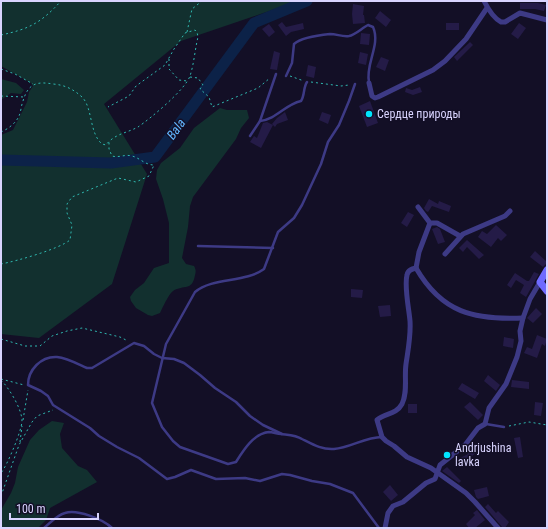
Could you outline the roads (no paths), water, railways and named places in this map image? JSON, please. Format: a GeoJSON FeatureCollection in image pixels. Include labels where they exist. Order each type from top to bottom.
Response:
{"type":"FeatureCollection","features":[{"type":"Feature","properties":{"kind":"street"},"geometry":{"type":"LineString","coordinates":[[484,1],[487,8],[495,18],[501,22],[505,22],[520,13],[547,20]]}},
{"type":"Feature","properties":{"kind":"street"},"geometry":{"type":"LineString","coordinates":[[369,82],[372,96],[375,98],[433,70],[445,61],[466,40],[487,8]]}},
{"type":"Feature","properties":{"kind":"street"},"geometry":{"type":"LineString","coordinates":[[418,207],[430,223]]}},
{"type":"Feature","properties":{"kind":"street"},"geometry":{"type":"LineString","coordinates":[[445,254],[460,236],[479,226],[505,216],[510,211]]}},
{"type":"Feature","properties":{"kind":"street"},"geometry":{"type":"LineString","coordinates":[[430,223],[436,223],[460,236]]}},
{"type":"Feature","properties":{"kind":"street"},"geometry":{"type":"LineString","coordinates":[[430,223],[419,252],[416,268],[421,277],[436,293],[451,306],[461,312],[478,316],[523,318]]}},
{"type":"Feature","properties":{"kind":"street"},"geometry":{"type":"LineString","coordinates":[[416,268],[410,270],[407,275],[410,329],[406,364],[405,395],[402,403],[394,413],[377,420],[382,437],[407,457],[431,468],[475,502],[498,528]]}},
{"type":"Feature","properties":{"kind":"street"},"geometry":{"type":"LineString","coordinates":[[385,528],[388,512],[393,506],[403,502],[426,483],[435,479],[440,465],[465,445],[478,428],[485,424],[490,408],[506,384],[517,358],[521,341],[520,331],[523,318],[530,299],[547,270]]}},
{"type":"Feature","properties":{"kind":"street"},"geometry":{"type":"LineString","coordinates":[[540,282],[547,291]]}},
{"type":"Feature","properties":{"kind":"lane"},"geometry":{"type":"LineString","coordinates":[[286,76],[292,63],[294,44],[298,40],[331,34],[351,36],[368,25],[373,27],[376,34],[369,70],[369,82]]}},
{"type":"Feature","properties":{"kind":"lane"},"geometry":{"type":"LineString","coordinates":[[250,136],[260,121],[276,74]]}},
{"type":"Feature","properties":{"kind":"lane"},"geometry":{"type":"LineString","coordinates":[[260,121],[273,118],[292,103],[301,101],[307,82]]}},
{"type":"Feature","properties":{"kind":"lane"},"geometry":{"type":"LineString","coordinates":[[355,84],[339,125],[328,142],[321,164],[302,205],[294,218],[278,232],[264,269],[254,274],[201,288],[195,292],[166,344],[152,403],[162,427],[180,447],[228,464],[236,462],[241,453],[257,437],[268,432],[295,436],[312,444],[333,449],[341,448],[368,439],[382,437]]}},
{"type":"Feature","properties":{"kind":"lane"},"geometry":{"type":"LineString","coordinates":[[198,246],[273,248]]}},
{"type":"Feature","properties":{"kind":"lane"},"geometry":{"type":"LineString","coordinates":[[282,434],[263,425],[188,365],[174,359],[162,358],[144,346],[134,343],[92,368],[87,368],[57,357],[48,358],[32,369],[28,377],[28,385],[41,390],[48,396],[53,405],[116,447],[139,458],[167,479],[191,470],[216,479],[245,478],[260,481],[282,474],[330,484],[353,493],[379,528]]}},
{"type":"Feature","properties":{"kind":"lane"},"geometry":{"type":"LineString","coordinates":[[485,424],[504,427]]}},
{"type":"Feature","properties":{"kind":"lane"},"geometry":{"type":"LineString","coordinates":[[44,528],[63,513],[71,511],[96,518],[112,528]]}},
{"type":"Feature","properties":{"kind":"waterway","name":"Bala"},"geometry":{"type":"LineString","coordinates":[[1,160],[111,163],[155,157],[254,23],[307,1]]}},
{"type":"Feature","properties":{"kind":"place","name":"Сердце природы"},"geometry":{"type":"Point","coordinates":[369,114]}},
{"type":"Feature","properties":{"kind":"place","name":"Andrjushina lavka"},"geometry":{"type":"Point","coordinates":[447,455]}}]}
